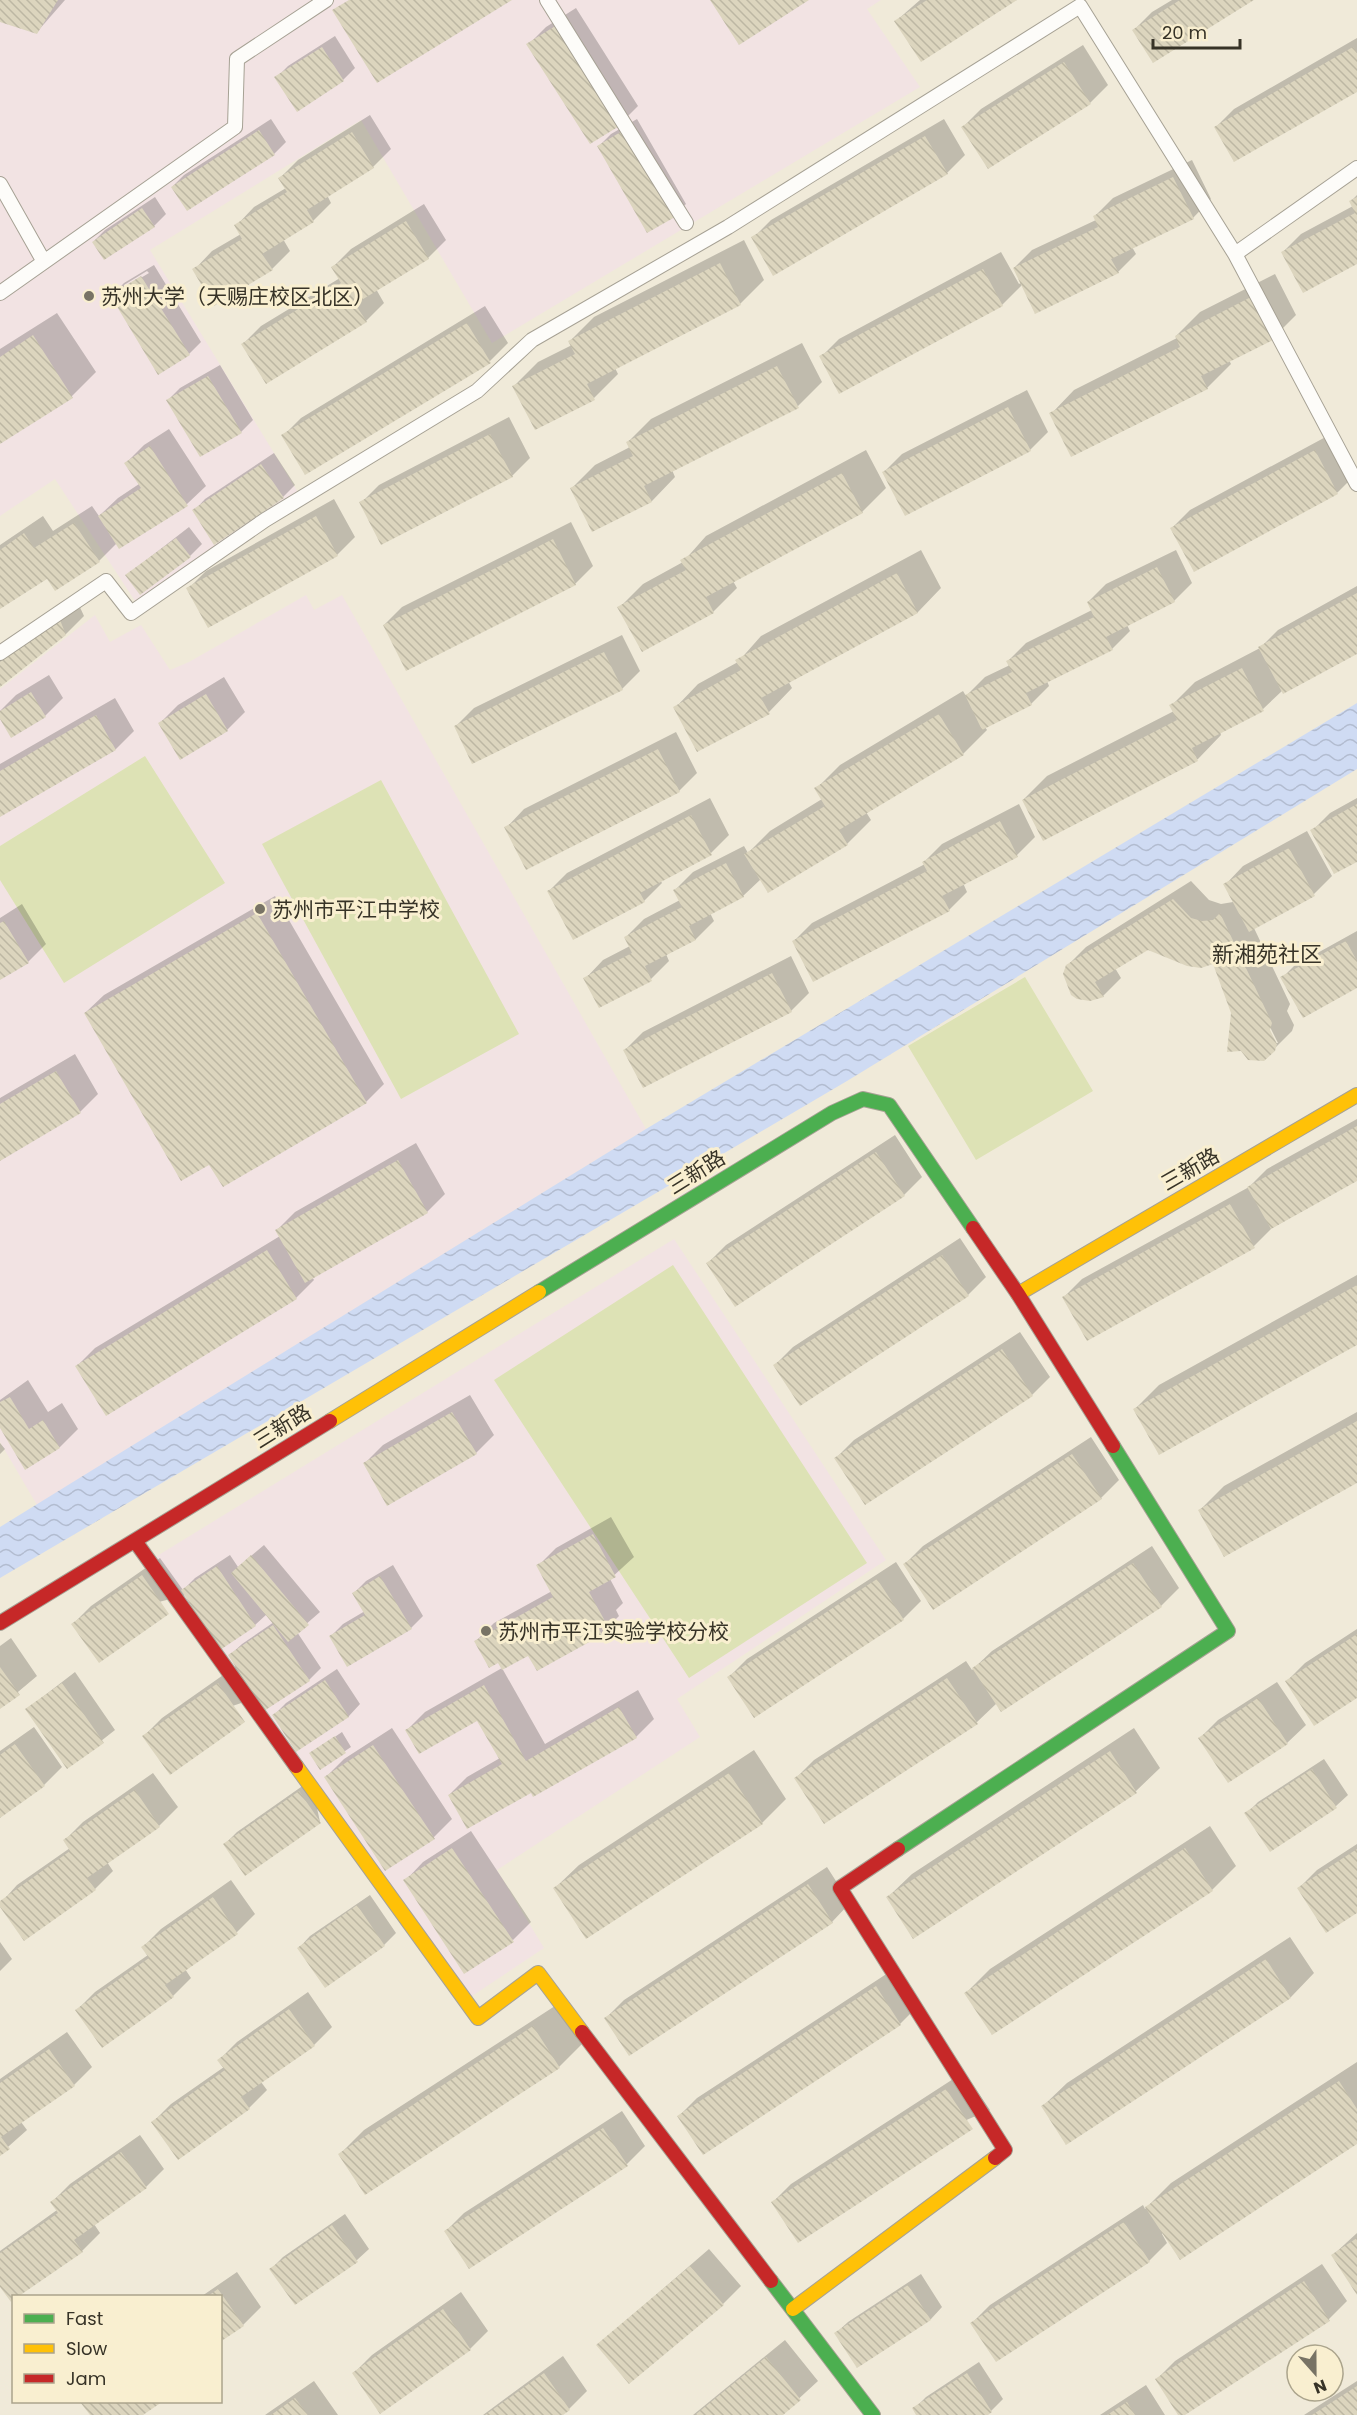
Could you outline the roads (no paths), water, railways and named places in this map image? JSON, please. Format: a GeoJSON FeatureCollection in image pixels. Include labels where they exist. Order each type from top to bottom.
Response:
{"type":"FeatureCollection","features":[{"type":"Feature","properties":{"kind":"street","name":"三新路"},"geometry":{"type":"LineString","coordinates":[[0,1623],[832,1113],[863,1099],[889,1105],[1018,1294],[1357,1095]]}},
{"type":"Feature","properties":{"kind":"street"},"geometry":{"type":"LineString","coordinates":[[793,2309],[1005,2150],[840,1888],[1228,1631],[1018,1294]]}},
{"type":"Feature","properties":{"kind":"street"},"geometry":{"type":"LineString","coordinates":[[135,1541],[478,2018],[538,1973],[873,2415]]}},
{"type":"Feature","properties":{"kind":"lane"},"geometry":{"type":"LineString","coordinates":[[0,293],[236,127],[237,59],[326,0]]}},
{"type":"Feature","properties":{"kind":"lane"},"geometry":{"type":"LineString","coordinates":[[547,0],[686,223]]}},
{"type":"Feature","properties":{"kind":"lane"},"geometry":{"type":"LineString","coordinates":[[0,653],[105,581],[131,613],[265,520],[477,391],[532,340],[728,227],[1080,6],[1235,254],[1357,484]]}},
{"type":"Feature","properties":{"kind":"lane"},"geometry":{"type":"LineString","coordinates":[[1235,254],[1357,168]]}},
{"type":"Feature","properties":{"kind":"lane"},"geometry":{"type":"LineString","coordinates":[[0,184],[44,262]]}},
{"type":"Feature","properties":{"kind":"water"},"geometry":{"type":"Polygon","coordinates":[[[1357,703],[1357,769],[847,1081],[0,1578],[0,1527],[646,1129],[1357,703]]]}},
{"type":"Feature","properties":{"kind":"place","name":"苏州大学（天赐庄校区北区）"},"geometry":{"type":"Point","coordinates":[89,296]}},
{"type":"Feature","properties":{"kind":"place","name":"苏州市平江中学校"},"geometry":{"type":"Point","coordinates":[260,909]}},
{"type":"Feature","properties":{"kind":"place","name":"苏州市平江实验学校分校"},"geometry":{"type":"Point","coordinates":[486,1631]}},
{"type":"Feature","properties":{"kind":"district","name":"新湘苑社区"},"geometry":{"type":"Point","coordinates":[1267,954]}}]}
